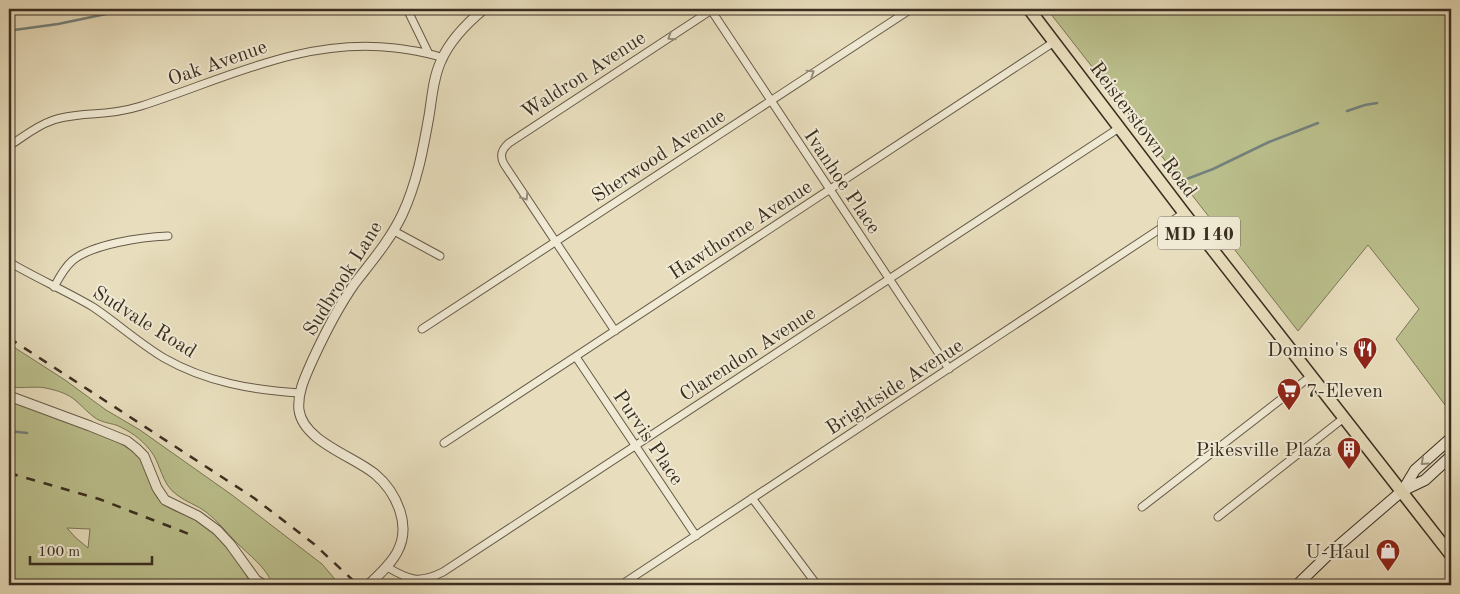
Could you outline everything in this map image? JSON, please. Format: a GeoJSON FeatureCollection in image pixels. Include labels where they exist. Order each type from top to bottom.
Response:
{"type":"FeatureCollection","features":[{"type":"Feature","properties":{"kind":"main road","name":"Reisterstown Road"},"geometry":{"type":"LineString","coordinates":[[1029,9],[1184,213],[1451,555]]}},
{"type":"Feature","properties":{"kind":"main road"},"geometry":{"type":"LineString","coordinates":[[1402,491],[1414,470],[1451,438]]}},
{"type":"Feature","properties":{"kind":"main road"},"geometry":{"type":"LineString","coordinates":[[1297,585],[1330,553],[1402,491],[1425,480],[1451,456]]}},
{"type":"Feature","properties":{"kind":"street"},"geometry":{"type":"LineString","coordinates":[[407,9],[428,52]]}},
{"type":"Feature","properties":{"kind":"street","name":"Sudbrook Lane"},"geometry":{"type":"LineString","coordinates":[[368,585],[387,567],[398,552],[402,532],[401,514],[393,493],[375,474],[327,445],[308,429],[302,421],[300,413],[300,393],[316,352],[340,307],[354,285],[384,246],[402,214],[415,182],[423,150],[436,74],[443,58],[464,27],[484,9]]}},
{"type":"Feature","properties":{"kind":"street","name":"Ivanhoe Place"},"geometry":{"type":"LineString","coordinates":[[712,9],[829,190],[949,369]]}},
{"type":"Feature","properties":{"kind":"street","name":"Waldron Avenue"},"geometry":{"type":"LineString","coordinates":[[555,242],[504,164],[501,155],[505,146],[712,9]]}},
{"type":"Feature","properties":{"kind":"street","name":"Sherwood Avenue"},"geometry":{"type":"LineString","coordinates":[[422,329],[911,9]]}},
{"type":"Feature","properties":{"kind":"street","name":"Hawthorne Avenue"},"geometry":{"type":"LineString","coordinates":[[444,443],[1054,42]]}},
{"type":"Feature","properties":{"kind":"street","name":"Oak Avenue"},"geometry":{"type":"LineString","coordinates":[[9,146],[51,121],[140,106],[260,64],[304,52],[330,47],[365,45],[428,52],[443,58]]}},
{"type":"Feature","properties":{"kind":"street","name":"Clarendon Avenue"},"geometry":{"type":"LineString","coordinates":[[387,567],[404,577],[414,580],[431,578],[1119,128]]}},
{"type":"Feature","properties":{"kind":"street","name":"Brightside Avenue"},"geometry":{"type":"LineString","coordinates":[[621,585],[1184,213]]}},
{"type":"Feature","properties":{"kind":"street"},"geometry":{"type":"LineString","coordinates":[[394,230],[440,256]]}},
{"type":"Feature","properties":{"kind":"street"},"geometry":{"type":"LineString","coordinates":[[54,287],[70,263],[79,256],[94,249],[152,237],[168,236]]}},
{"type":"Feature","properties":{"kind":"street"},"geometry":{"type":"LineString","coordinates":[[555,242],[615,331]]}},
{"type":"Feature","properties":{"kind":"street","name":"Sudvale Road"},"geometry":{"type":"LineString","coordinates":[[9,262],[79,299],[164,358],[188,370],[210,378],[251,388],[300,393]]}},
{"type":"Feature","properties":{"kind":"street","name":"Purvis Place"},"geometry":{"type":"LineString","coordinates":[[576,357],[696,536]]}},
{"type":"Feature","properties":{"kind":"street"},"geometry":{"type":"LineString","coordinates":[[1142,507],[1311,376]]}},
{"type":"Feature","properties":{"kind":"street"},"geometry":{"type":"LineString","coordinates":[[9,396],[90,426],[127,442],[136,448],[144,456],[157,488],[165,500],[198,516],[217,530],[230,544],[256,582],[264,585]]}},
{"type":"Feature","properties":{"kind":"street"},"geometry":{"type":"LineString","coordinates":[[1218,517],[1345,418]]}},
{"type":"Feature","properties":{"kind":"street"},"geometry":{"type":"LineString","coordinates":[[752,498],[817,585]]}},
{"type":"Feature","properties":{"kind":"green space"},"geometry":{"type":"Polygon","coordinates":[[[1047,9],[1451,9],[1451,413],[1396,339],[1419,309],[1368,245],[1298,331],[1047,9]]]}},
{"type":"Feature","properties":{"kind":"green space"},"geometry":{"type":"Polygon","coordinates":[[[9,344],[65,380],[106,410],[140,430],[232,495],[322,564],[334,578],[337,585],[273,585],[262,567],[214,519],[172,490],[164,479],[154,455],[134,435],[116,425],[96,419],[75,400],[59,391],[40,387],[9,387],[9,344]]]}},
{"type":"Feature","properties":{"kind":"green space"},"geometry":{"type":"Polygon","coordinates":[[[9,401],[99,433],[131,450],[143,464],[154,493],[162,503],[196,520],[214,533],[235,557],[252,585],[9,585],[9,401]],[[67,528],[88,548],[90,529],[67,528]]]}},
{"type":"Feature","properties":{"kind":"waterway"},"geometry":{"type":"LineString","coordinates":[[14,30],[58,24],[130,9]]}},
{"type":"Feature","properties":{"kind":"waterway"},"geometry":{"type":"LineString","coordinates":[[153,9],[158,9]]}},
{"type":"Feature","properties":{"kind":"waterway"},"geometry":{"type":"LineString","coordinates":[[1347,111],[1377,103]]}},
{"type":"Feature","properties":{"kind":"waterway"},"geometry":{"type":"LineString","coordinates":[[1179,182],[1213,169],[1269,142],[1318,123]]}},
{"type":"Feature","properties":{"kind":"waterway"},"geometry":{"type":"LineString","coordinates":[[9,431],[27,433]]}},
{"type":"Feature","properties":{"kind":"railway"},"geometry":{"type":"LineString","coordinates":[[9,338],[254,498],[314,544],[358,585]]}},
{"type":"Feature","properties":{"kind":"railway"},"geometry":{"type":"LineString","coordinates":[[9,473],[99,499],[189,534]]}},
{"type":"Feature","properties":{"kind":"place","name":"Domino's"},"geometry":{"type":"Point","coordinates":[1365,370]}},
{"type":"Feature","properties":{"kind":"place","name":"7-Eleven"},"geometry":{"type":"Point","coordinates":[1289,411]}},
{"type":"Feature","properties":{"kind":"place","name":"Pikesville Plaza"},"geometry":{"type":"Point","coordinates":[1349,470]}},
{"type":"Feature","properties":{"kind":"place","name":"U-Haul"},"geometry":{"type":"Point","coordinates":[1388,572]}}]}
